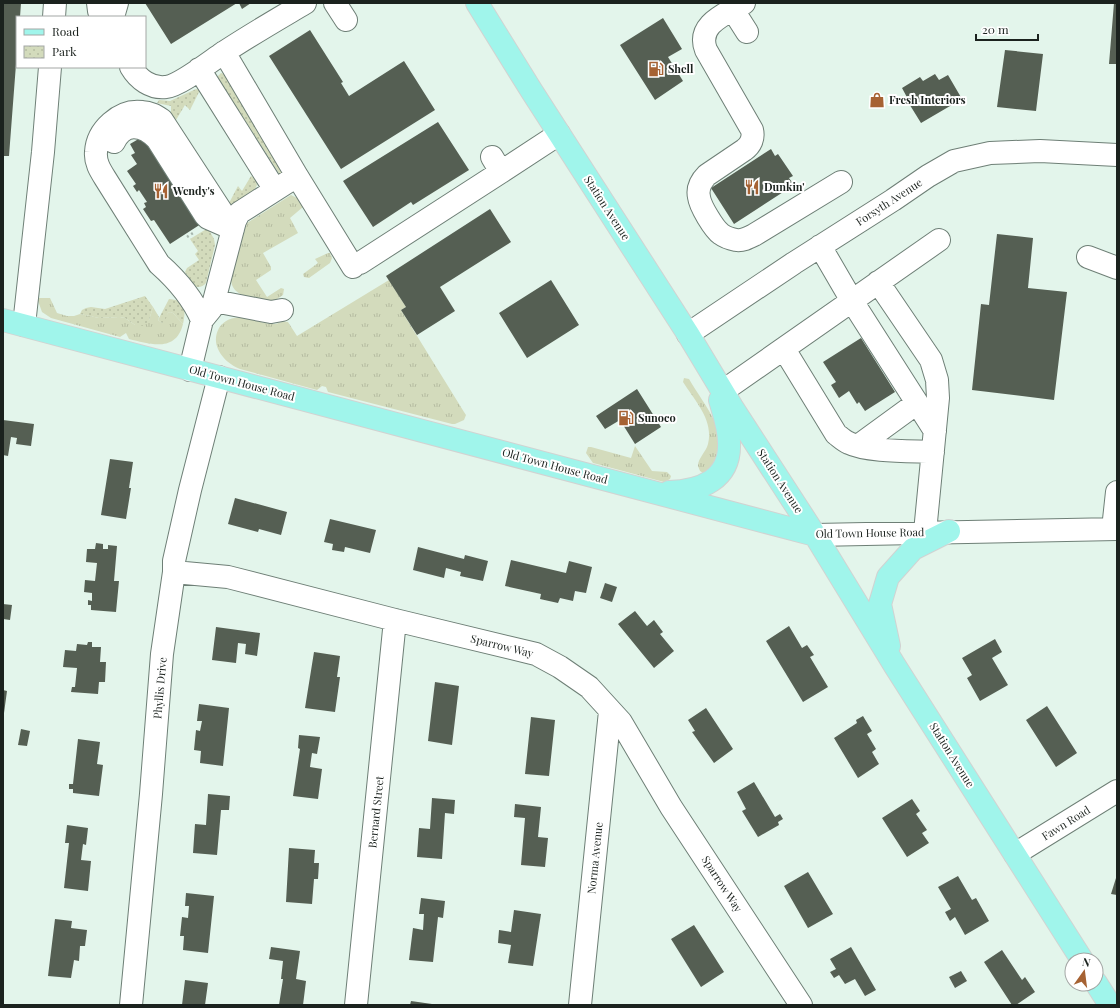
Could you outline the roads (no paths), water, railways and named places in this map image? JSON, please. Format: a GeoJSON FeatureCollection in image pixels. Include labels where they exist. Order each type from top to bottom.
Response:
{"type":"FeatureCollection","features":[{"type":"Feature","properties":{"kind":"main road","name":"Station Avenue"},"geometry":{"type":"LineString","coordinates":[[477,3],[559,134],[688,334],[815,535],[891,659],[1077,952]]}},
{"type":"Feature","properties":{"kind":"main road","name":"Old Town House Road"},"geometry":{"type":"LineString","coordinates":[[3,320],[815,535]]}},
{"type":"Feature","properties":{"kind":"main road"},"geometry":{"type":"LineString","coordinates":[[655,492],[683,492],[701,487],[720,475],[729,453],[729,443],[728,429],[719,385]]}},
{"type":"Feature","properties":{"kind":"main road"},"geometry":{"type":"LineString","coordinates":[[891,659],[880,604],[888,578],[913,549],[949,532]]}},
{"type":"Feature","properties":{"kind":"main road"},"geometry":{"type":"LineString","coordinates":[[1102,992],[1110,1005]]}},
{"type":"Feature","properties":{"kind":"street"},"geometry":{"type":"LineString","coordinates":[[54,16],[56,3]]}},
{"type":"Feature","properties":{"kind":"street"},"geometry":{"type":"LineString","coordinates":[[98,3],[102,16]]}},
{"type":"Feature","properties":{"kind":"street"},"geometry":{"type":"LineString","coordinates":[[113,16],[117,3]]}},
{"type":"Feature","properties":{"kind":"street"},"geometry":{"type":"LineString","coordinates":[[132,68],[140,80],[145,82],[161,87],[175,85],[224,52],[305,3]]}},
{"type":"Feature","properties":{"kind":"street"},"geometry":{"type":"LineString","coordinates":[[746,32],[738,6],[712,22],[707,28],[704,36],[703,44],[752,130],[752,140],[749,146],[707,175],[700,185],[699,198],[701,206],[721,234],[737,240],[754,235],[841,182]]}},
{"type":"Feature","properties":{"kind":"street"},"geometry":{"type":"LineString","coordinates":[[224,52],[297,176],[357,265],[496,165],[559,134]]}},
{"type":"Feature","properties":{"kind":"street"},"geometry":{"type":"LineString","coordinates":[[24,325],[43,152],[50,68]]}},
{"type":"Feature","properties":{"kind":"street"},"geometry":{"type":"LineString","coordinates":[[199,69],[275,190]]}},
{"type":"Feature","properties":{"kind":"street"},"geometry":{"type":"LineString","coordinates":[[202,320],[195,307],[171,274],[159,264],[98,167],[96,152],[97,143],[101,134],[113,121],[127,114],[142,112],[154,115],[162,120],[233,229]]}},
{"type":"Feature","properties":{"kind":"street","name":"Forsyth Avenue"},"geometry":{"type":"LineString","coordinates":[[688,334],[820,246],[928,176],[954,161],[990,153],[1040,151],[1117,155]]}},
{"type":"Feature","properties":{"kind":"street"},"geometry":{"type":"LineString","coordinates":[[190,370],[202,320],[211,309],[238,213],[297,176]]}},
{"type":"Feature","properties":{"kind":"street"},"geometry":{"type":"LineString","coordinates":[[719,385],[784,349],[939,240]]}},
{"type":"Feature","properties":{"kind":"street"},"geometry":{"type":"LineString","coordinates":[[820,246],[852,301],[935,431]]}},
{"type":"Feature","properties":{"kind":"street"},"geometry":{"type":"LineString","coordinates":[[1088,256],[1117,268]]}},
{"type":"Feature","properties":{"kind":"street"},"geometry":{"type":"LineString","coordinates":[[878,282],[931,360],[937,380],[938,398],[925,532]]}},
{"type":"Feature","properties":{"kind":"street"},"geometry":{"type":"LineString","coordinates":[[214,300],[271,312],[282,310]]}},
{"type":"Feature","properties":{"kind":"street"},"geometry":{"type":"LineString","coordinates":[[784,349],[836,434],[850,444],[869,448],[933,452]]}},
{"type":"Feature","properties":{"kind":"street","name":"Phyllis Drive"},"geometry":{"type":"LineString","coordinates":[[131,1005],[151,794],[162,654],[174,572],[174,561],[190,490],[219,377]]}},
{"type":"Feature","properties":{"kind":"street"},"geometry":{"type":"LineString","coordinates":[[858,446],[917,403]]}},
{"type":"Feature","properties":{"kind":"street"},"geometry":{"type":"LineString","coordinates":[[1115,529],[1117,492]]}},
{"type":"Feature","properties":{"kind":"street","name":"Old Town House Road"},"geometry":{"type":"LineString","coordinates":[[815,535],[1115,529]]}},
{"type":"Feature","properties":{"kind":"street","name":"Sparrow Way"},"geometry":{"type":"LineString","coordinates":[[174,572],[228,577],[395,620],[536,654],[560,667],[589,687],[620,722],[671,807],[801,1005]]}},
{"type":"Feature","properties":{"kind":"street","name":"Bernard Street"},"geometry":{"type":"LineString","coordinates":[[356,1005],[395,620]]}},
{"type":"Feature","properties":{"kind":"street","name":"Norma Avenue"},"geometry":{"type":"LineString","coordinates":[[580,1005],[610,711]]}},
{"type":"Feature","properties":{"kind":"street","name":"Fawn Road"},"geometry":{"type":"LineString","coordinates":[[1015,854],[1117,791]]}},
{"type":"Feature","properties":{"kind":"place","name":"Shell"},"geometry":{"type":"Point","coordinates":[656,69]}},
{"type":"Feature","properties":{"kind":"place","name":"Fresh Interiors"},"geometry":{"type":"Point","coordinates":[877,100]}},
{"type":"Feature","properties":{"kind":"place","name":"Dunkin'"},"geometry":{"type":"Point","coordinates":[752,187]}},
{"type":"Feature","properties":{"kind":"place","name":"Wendy's"},"geometry":{"type":"Point","coordinates":[161,191]}},
{"type":"Feature","properties":{"kind":"place","name":"Sunoco"},"geometry":{"type":"Point","coordinates":[626,418]}}]}
